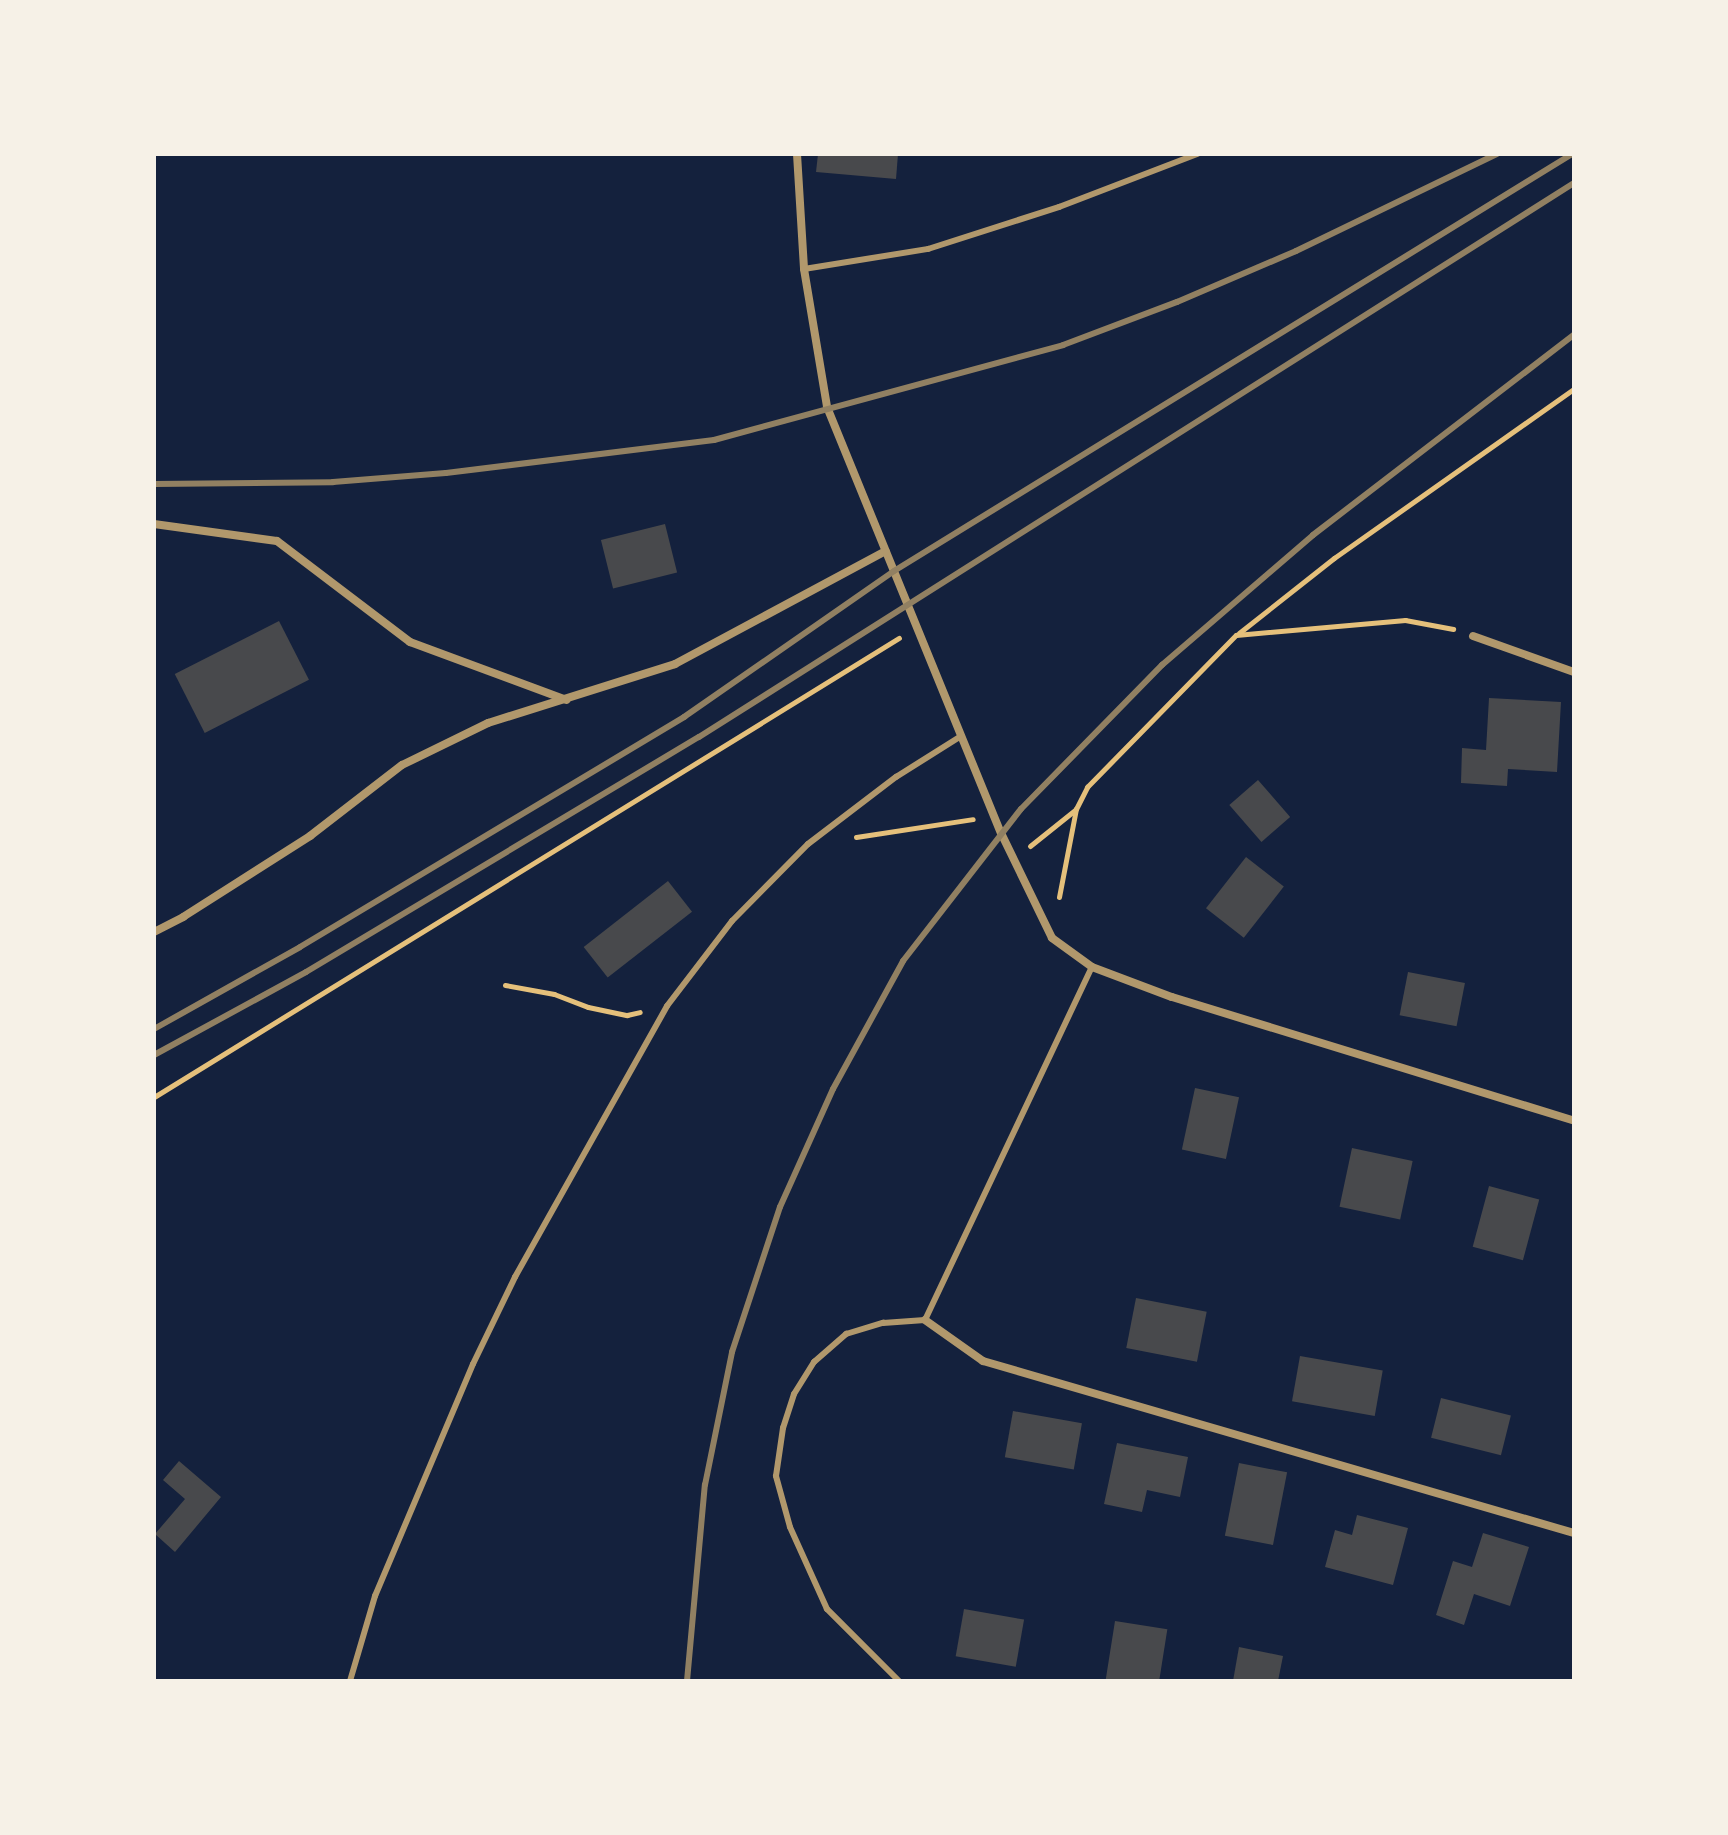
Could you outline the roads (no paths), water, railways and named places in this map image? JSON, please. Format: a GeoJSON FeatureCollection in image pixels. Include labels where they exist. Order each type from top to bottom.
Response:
{"type":"FeatureCollection","features":[{"type":"Feature","properties":{"kind":"street"},"geometry":{"type":"LineString","coordinates":[[797,154],[804,269],[827,407],[994,815],[1052,938],[1092,967],[1172,997],[1574,1121]]}},
{"type":"Feature","properties":{"kind":"street"},"geometry":{"type":"LineString","coordinates":[[154,524],[277,541],[410,642],[567,700]]}},
{"type":"Feature","properties":{"kind":"street"},"geometry":{"type":"LineString","coordinates":[[154,932],[183,917],[310,836],[402,765],[488,723],[675,664],[886,551]]}},
{"type":"Feature","properties":{"kind":"street"},"geometry":{"type":"LineString","coordinates":[[1473,636],[1574,672]]}},
{"type":"Feature","properties":{"kind":"street"},"geometry":{"type":"LineString","coordinates":[[925,1320],[983,1361],[1574,1533]]}},
{"type":"Feature","properties":{"kind":"lane"},"geometry":{"type":"LineString","coordinates":[[804,269],[928,249],[1059,207],[1197,154]]}},
{"type":"Feature","properties":{"kind":"lane"},"geometry":{"type":"LineString","coordinates":[[350,1681],[375,1596],[473,1364],[515,1277],[667,1006],[732,921],[808,844],[896,777],[961,736]]}},
{"type":"Feature","properties":{"kind":"lane"},"geometry":{"type":"LineString","coordinates":[[899,1681],[827,1609],[790,1527],[776,1476],[786,1417],[794,1394],[814,1362],[846,1334],[883,1323],[925,1320],[1092,967]]}},
{"type":"Feature","properties":{"kind":"railway"},"geometry":{"type":"LineString","coordinates":[[154,484],[333,482],[446,473],[714,440],[1063,345],[1177,302],[1296,251],[1497,154]]}},
{"type":"Feature","properties":{"kind":"railway"},"geometry":{"type":"LineString","coordinates":[[154,1029],[300,947],[684,717],[894,571],[1572,154]]}},
{"type":"Feature","properties":{"kind":"railway"},"geometry":{"type":"LineString","coordinates":[[154,1055],[306,972],[699,737],[1574,183]]}},
{"type":"Feature","properties":{"kind":"railway"},"geometry":{"type":"LineString","coordinates":[[687,1681],[705,1485],[732,1352],[780,1207],[833,1089],[903,961],[1021,809],[1162,665],[1313,535],[1574,335]]}}]}
